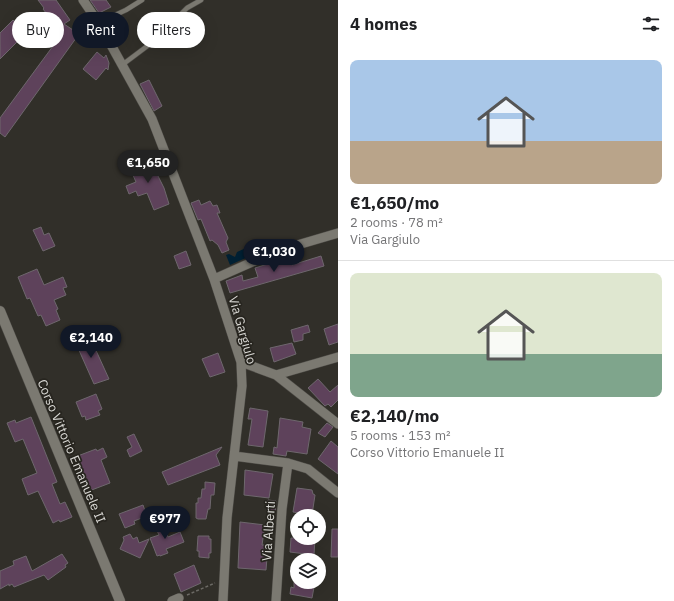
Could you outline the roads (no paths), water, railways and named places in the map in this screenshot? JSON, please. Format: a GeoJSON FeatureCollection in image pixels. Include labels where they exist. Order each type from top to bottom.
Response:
{"type":"FeatureCollection","features":[{"type":"Feature","properties":{"kind":"street","name":"Via Gargiulo"},"geometry":{"type":"LineString","coordinates":[[83,0],[91,12]]}},
{"type":"Feature","properties":{"kind":"street","name":"Via Gargiulo"},"geometry":{"type":"LineString","coordinates":[[112,48],[152,119],[214,279],[241,362],[242,386],[227,518],[223,601]]}},
{"type":"Feature","properties":{"kind":"street"},"geometry":{"type":"LineString","coordinates":[[214,279],[276,251],[338,233]]}},
{"type":"Feature","properties":{"kind":"street","name":"Corso Vittorio Emanuele II"},"geometry":{"type":"LineString","coordinates":[[0,311],[120,601]]}},
{"type":"Feature","properties":{"kind":"street"},"geometry":{"type":"LineString","coordinates":[[276,375],[338,357]]}},
{"type":"Feature","properties":{"kind":"street"},"geometry":{"type":"LineString","coordinates":[[241,362],[276,375],[338,424]]}},
{"type":"Feature","properties":{"kind":"street"},"geometry":{"type":"LineString","coordinates":[[234,456],[288,463],[308,469],[338,493]]}},
{"type":"Feature","properties":{"kind":"street","name":"Via Alberti"},"geometry":{"type":"LineString","coordinates":[[276,601],[282,509],[288,463]]}},
{"type":"Feature","properties":{"kind":"lane"},"geometry":{"type":"LineString","coordinates":[[122,12],[142,0]]}},
{"type":"Feature","properties":{"kind":"lane"},"geometry":{"type":"LineString","coordinates":[[122,65],[154,41],[187,8],[201,0]]}},
{"type":"Feature","properties":{"kind":"water"},"geometry":{"type":"Polygon","coordinates":[[[246,248],[250,256],[230,265],[226,255],[229,254],[235,257],[237,252],[246,248]]]}}]}
